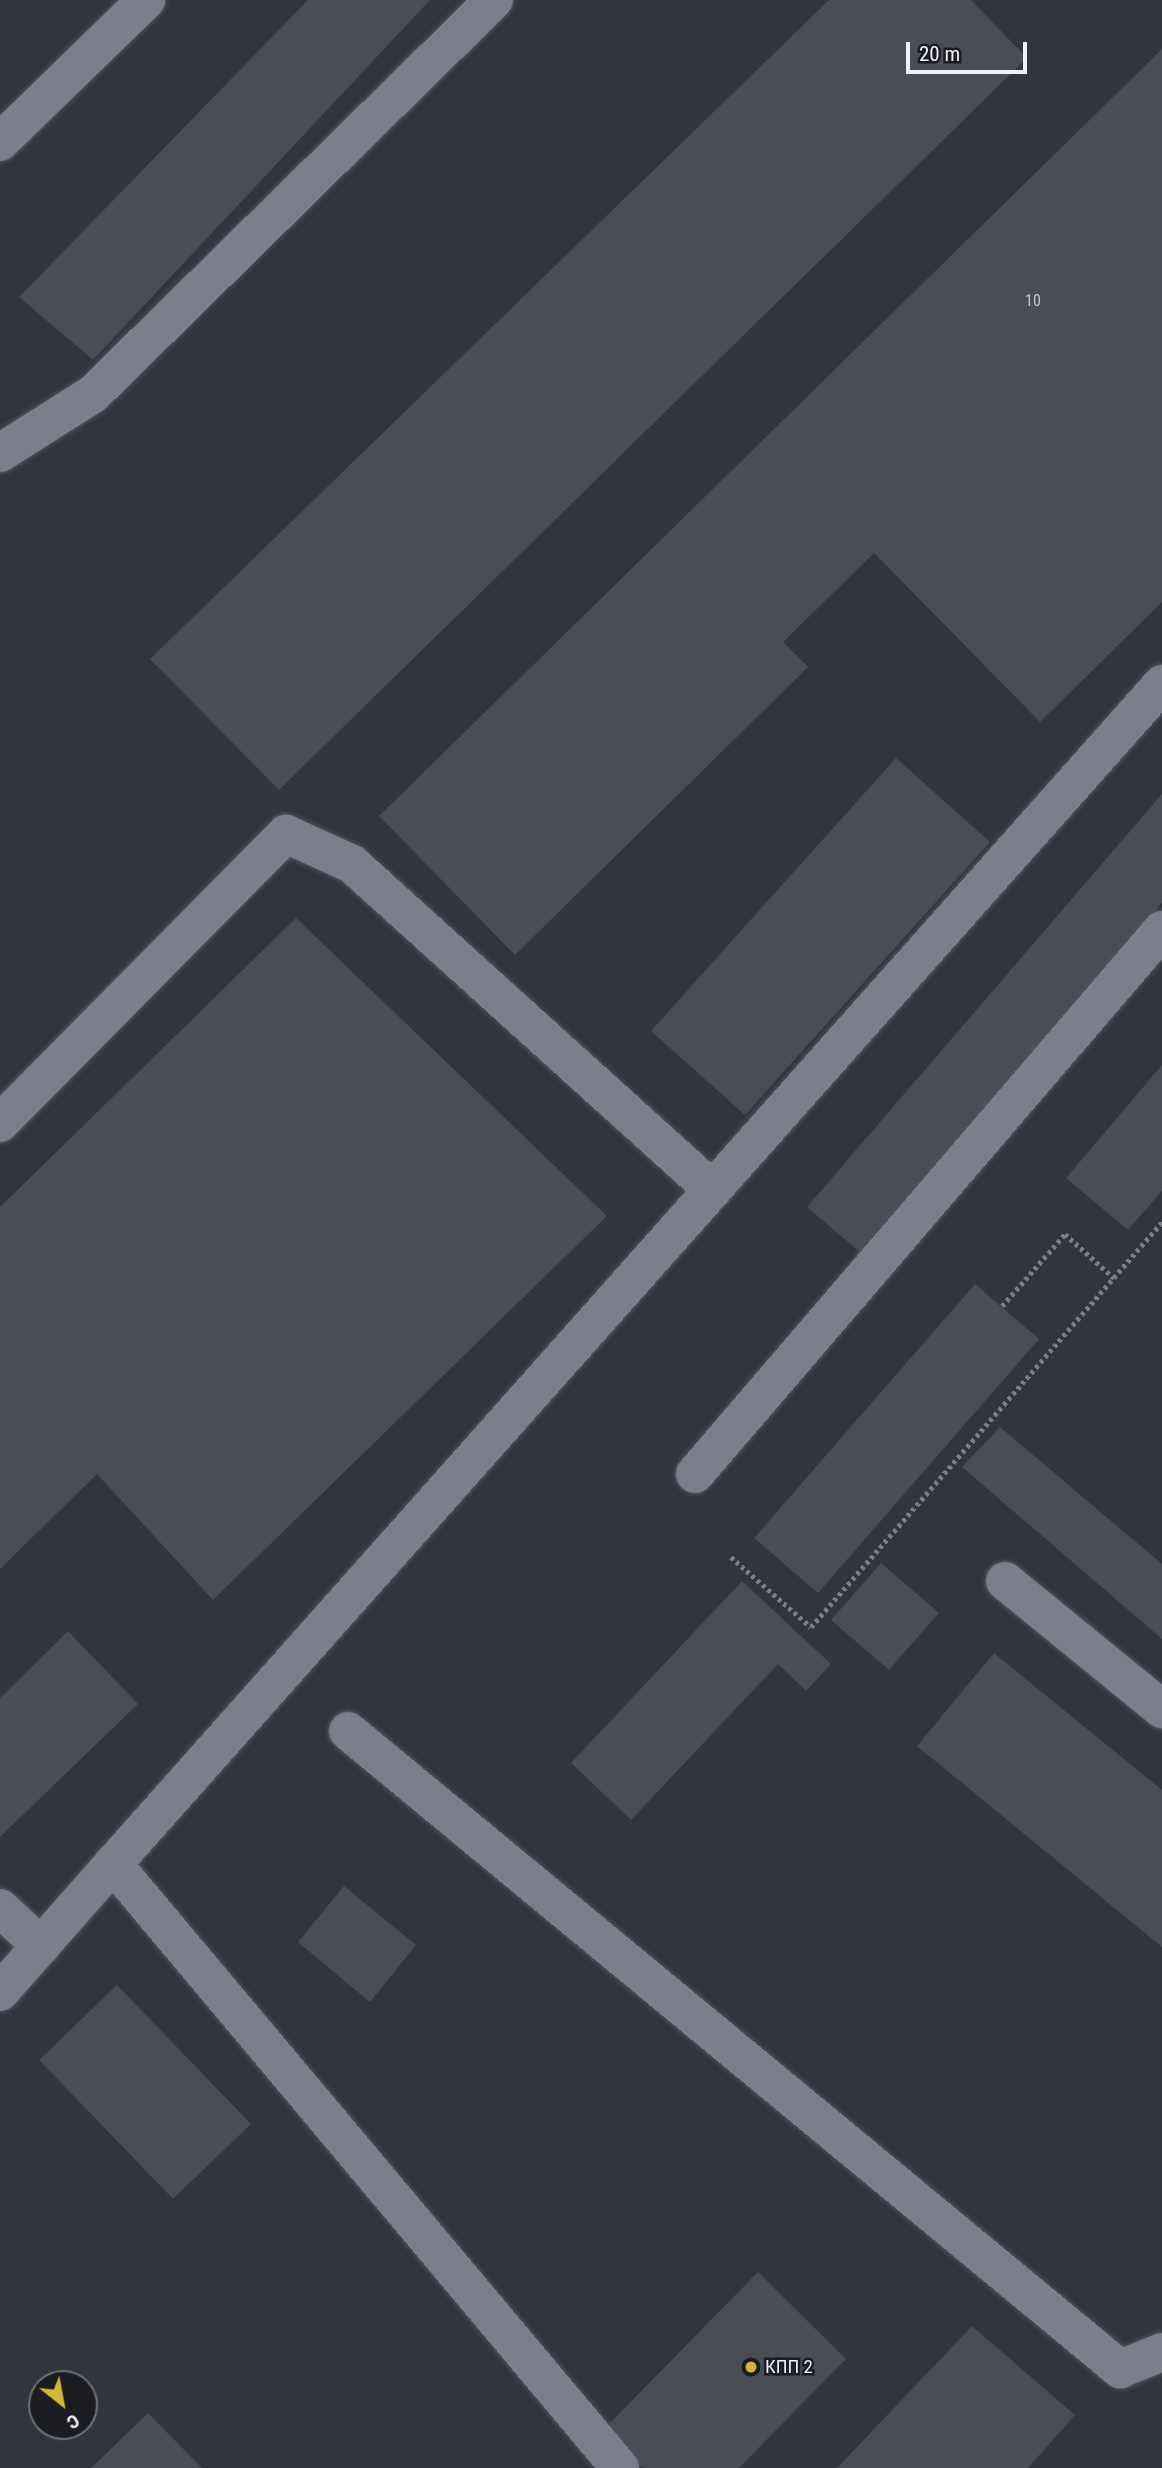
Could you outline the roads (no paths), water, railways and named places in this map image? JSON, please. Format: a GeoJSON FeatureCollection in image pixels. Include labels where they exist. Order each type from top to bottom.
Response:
{"type":"FeatureCollection","features":[{"type":"Feature","properties":{"kind":"lane"},"geometry":{"type":"LineString","coordinates":[[0,142],[146,0]]}},
{"type":"Feature","properties":{"kind":"lane"},"geometry":{"type":"LineString","coordinates":[[0,453],[93,394],[494,0]]}},
{"type":"Feature","properties":{"kind":"lane"},"geometry":{"type":"LineString","coordinates":[[0,1992],[1162,684]]}},
{"type":"Feature","properties":{"kind":"lane"},"geometry":{"type":"LineString","coordinates":[[0,1123],[286,834],[352,864],[713,1190]]}},
{"type":"Feature","properties":{"kind":"lane"},"geometry":{"type":"LineString","coordinates":[[695,1474],[1162,930]]}},
{"type":"Feature","properties":{"kind":"lane"},"geometry":{"type":"LineString","coordinates":[[1005,1581],[1162,1710]]}},
{"type":"Feature","properties":{"kind":"lane"},"geometry":{"type":"LineString","coordinates":[[348,1731],[1120,2369],[1162,2352]]}},
{"type":"Feature","properties":{"kind":"lane"},"geometry":{"type":"LineString","coordinates":[[113,1864],[620,2468]]}},
{"type":"Feature","properties":{"kind":"lane"},"geometry":{"type":"LineString","coordinates":[[0,1908],[41,1946]]}},
{"type":"Feature","properties":{"kind":"place","name":"КПП 2"},"geometry":{"type":"Point","coordinates":[751,2367]}}]}
